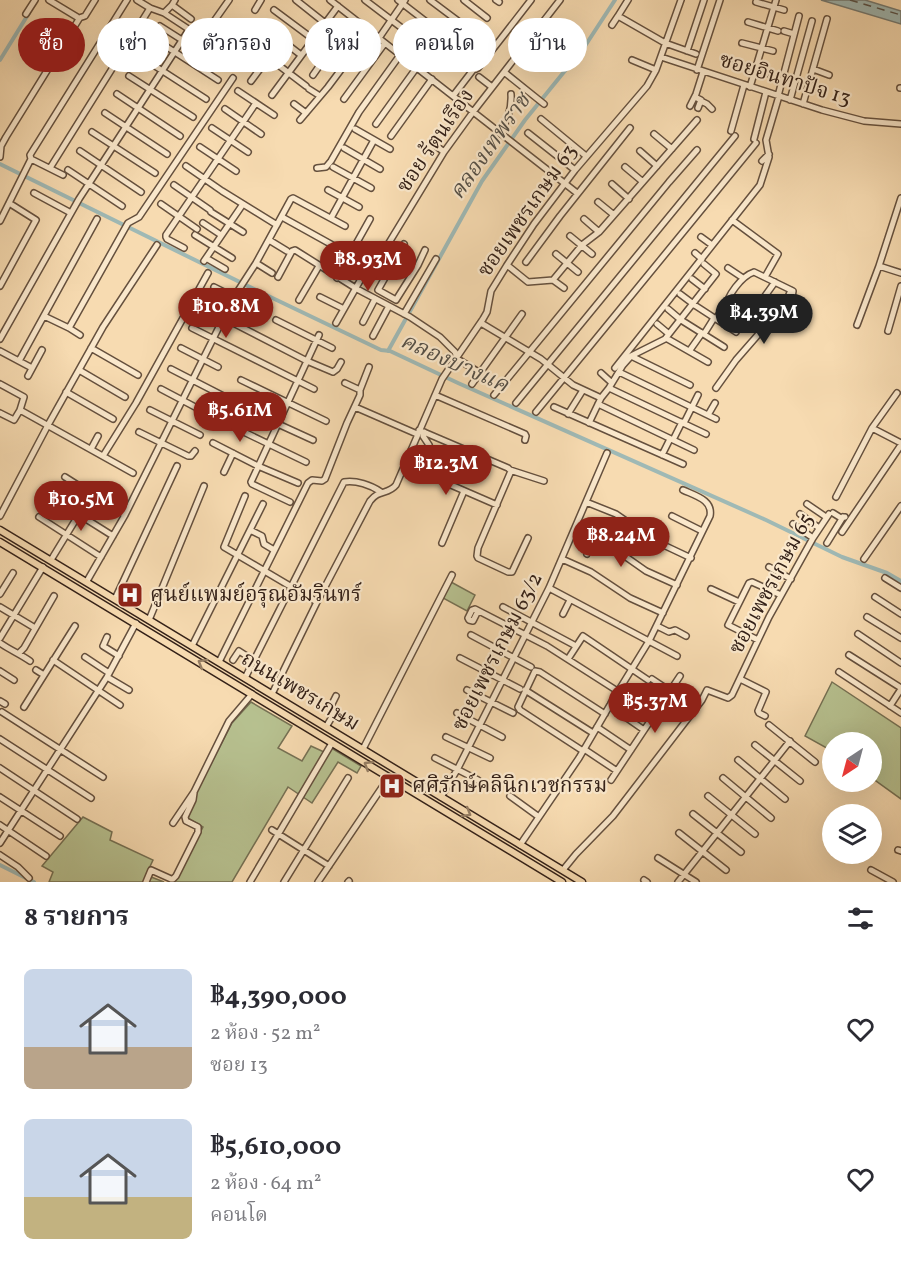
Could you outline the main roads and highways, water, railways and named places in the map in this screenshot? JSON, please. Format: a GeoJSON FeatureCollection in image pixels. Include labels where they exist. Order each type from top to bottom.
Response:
{"type":"FeatureCollection","features":[{"type":"Feature","properties":{"kind":"main road"},"geometry":{"type":"LineString","coordinates":[[0,540],[2,531]]}},
{"type":"Feature","properties":{"kind":"main road","name":"ถนนเพชรเกษม"},"geometry":{"type":"LineString","coordinates":[[2,531],[582,882]]}},
{"type":"Feature","properties":{"kind":"main road","name":"ถนนเพชรเกษม"},"geometry":{"type":"LineString","coordinates":[[0,540],[557,881]]}},
{"type":"Feature","properties":{"kind":"main road"},"geometry":{"type":"LineString","coordinates":[[90,596],[95,586]]}},
{"type":"Feature","properties":{"kind":"main road"},"geometry":{"type":"LineString","coordinates":[[390,778],[398,771]]}},
{"type":"Feature","properties":{"kind":"water"},"geometry":{"type":"Polygon","coordinates":[[[821,0],[865,0],[901,11],[901,24],[821,0]]]}},
{"type":"Feature","properties":{"kind":"waterway","name":"คลองเทพราช"},"geometry":{"type":"LineString","coordinates":[[388,351],[482,181],[525,120],[585,46],[615,0]]}},
{"type":"Feature","properties":{"kind":"waterway"},"geometry":{"type":"LineString","coordinates":[[0,60],[29,13]]}},
{"type":"Feature","properties":{"kind":"waterway","name":"คลองบางแค"},"geometry":{"type":"LineString","coordinates":[[0,164],[381,350],[390,351],[766,520],[842,557],[887,573],[901,581]]}},
{"type":"Feature","properties":{"kind":"waterway"},"geometry":{"type":"LineString","coordinates":[[0,865],[34,882]]}},
{"type":"Feature","properties":{"kind":"place","name":"ศูนย์แพมย์อรุณอัมรินทร์"},"geometry":{"type":"Point","coordinates":[130,595]}},
{"type":"Feature","properties":{"kind":"place","name":"ศศิรักษ์คลินิกเวชกรรม"},"geometry":{"type":"Point","coordinates":[392,786]}}]}
